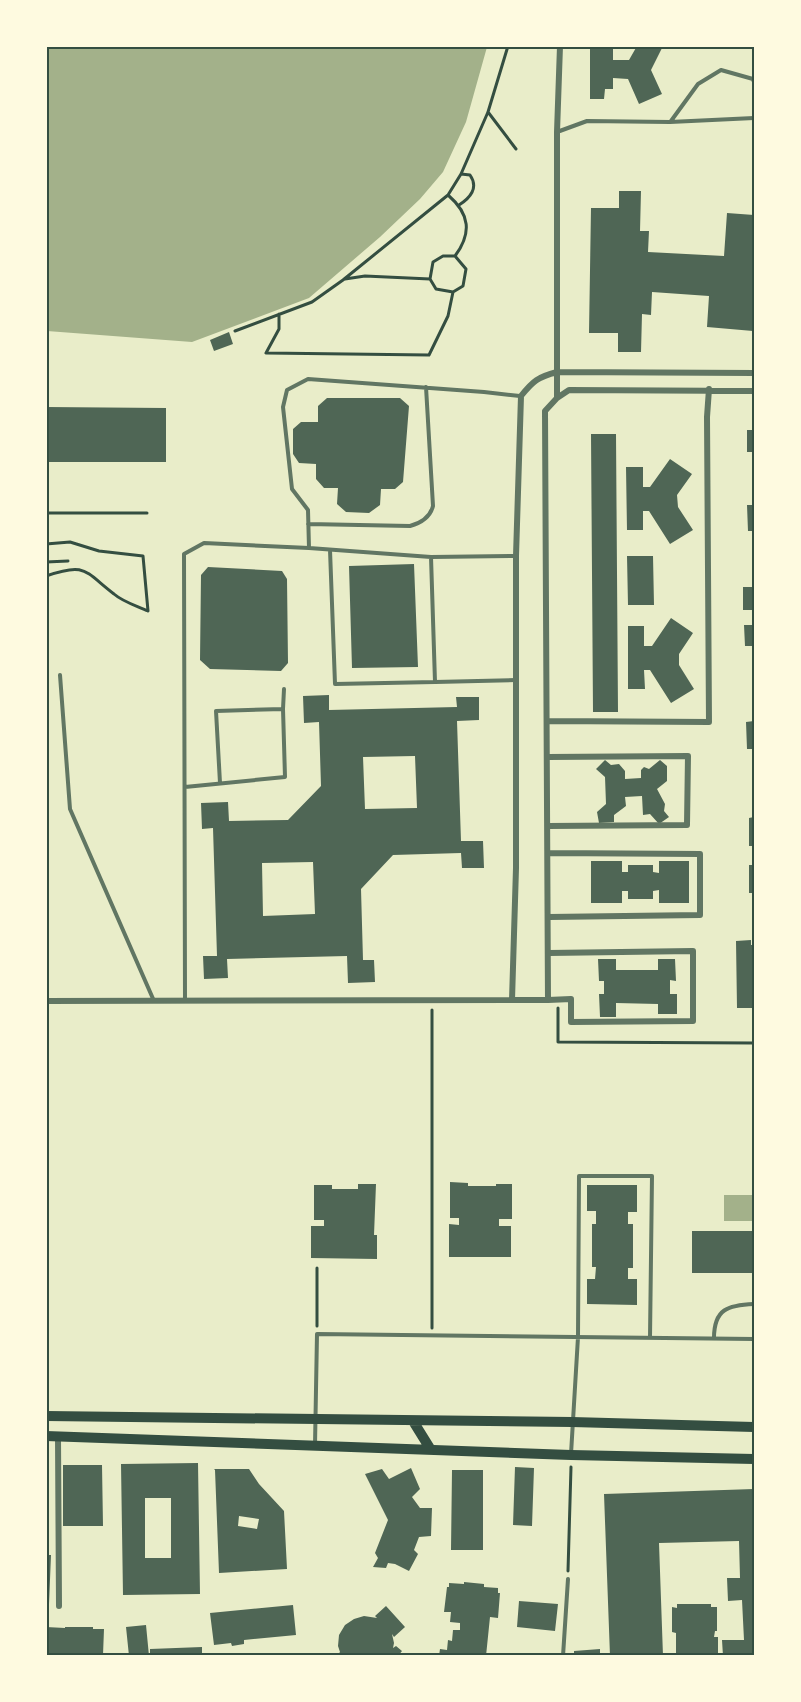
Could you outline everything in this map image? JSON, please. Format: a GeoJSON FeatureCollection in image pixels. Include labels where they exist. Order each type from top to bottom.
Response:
{"type":"FeatureCollection","features":[{"type":"Feature","properties":{"kind":"main road"},"geometry":{"type":"LineString","coordinates":[[46,1416],[572,1422],[754,1427]]}},
{"type":"Feature","properties":{"kind":"main road"},"geometry":{"type":"LineString","coordinates":[[412,1421],[431,1450]]}},
{"type":"Feature","properties":{"kind":"main road"},"geometry":{"type":"LineString","coordinates":[[46,1436],[571,1455],[754,1459]]}},
{"type":"Feature","properties":{"kind":"street"},"geometry":{"type":"LineString","coordinates":[[557,398],[557,132],[560,46]]}},
{"type":"Feature","properties":{"kind":"street"},"geometry":{"type":"LineString","coordinates":[[512,1000],[516,868],[516,556],[521,396],[533,382],[542,376],[557,372],[754,373]]}},
{"type":"Feature","properties":{"kind":"street"},"geometry":{"type":"LineString","coordinates":[[548,721],[709,722],[707,417],[709,389]]}},
{"type":"Feature","properties":{"kind":"street"},"geometry":{"type":"LineString","coordinates":[[548,1000],[545,411],[557,398],[569,390],[754,391]]}},
{"type":"Feature","properties":{"kind":"street"},"geometry":{"type":"LineString","coordinates":[[548,757],[687,756],[687,825],[548,826]]}},
{"type":"Feature","properties":{"kind":"street"},"geometry":{"type":"LineString","coordinates":[[548,854],[700,854],[700,915],[549,917]]}},
{"type":"Feature","properties":{"kind":"street"},"geometry":{"type":"LineString","coordinates":[[46,1001],[571,999],[571,1022],[693,1021],[693,951],[549,953]]}},
{"type":"Feature","properties":{"kind":"street"},"geometry":{"type":"LineString","coordinates":[[58,1437],[59,1606]]}},
{"type":"Feature","properties":{"kind":"lane"},"geometry":{"type":"LineString","coordinates":[[670,122],[698,84],[721,70],[753,79],[754,82]]}},
{"type":"Feature","properties":{"kind":"lane"},"geometry":{"type":"LineString","coordinates":[[557,132],[587,121],[670,122],[754,118]]}},
{"type":"Feature","properties":{"kind":"lane"},"geometry":{"type":"LineString","coordinates":[[309,548],[308,510],[292,489],[283,407],[286,390],[308,379],[521,396]]}},
{"type":"Feature","properties":{"kind":"lane"},"geometry":{"type":"LineString","coordinates":[[308,524],[410,526],[421,523],[432,512],[426,387]]}},
{"type":"Feature","properties":{"kind":"lane"},"geometry":{"type":"LineString","coordinates":[[185,1001],[184,554],[204,543],[431,557],[516,556]]}},
{"type":"Feature","properties":{"kind":"lane"},"geometry":{"type":"LineString","coordinates":[[330,550],[335,684],[516,680]]}},
{"type":"Feature","properties":{"kind":"lane"},"geometry":{"type":"LineString","coordinates":[[431,557],[435,682]]}},
{"type":"Feature","properties":{"kind":"lane"},"geometry":{"type":"LineString","coordinates":[[60,675],[70,809],[154,1001]]}},
{"type":"Feature","properties":{"kind":"lane"},"geometry":{"type":"LineString","coordinates":[[185,787],[285,777],[284,689]]}},
{"type":"Feature","properties":{"kind":"lane"},"geometry":{"type":"LineString","coordinates":[[220,783],[216,711],[284,709]]}},
{"type":"Feature","properties":{"kind":"lane"},"geometry":{"type":"LineString","coordinates":[[571,1455],[578,1337],[579,1176],[652,1176],[650,1338]]}},
{"type":"Feature","properties":{"kind":"lane"},"geometry":{"type":"LineString","coordinates":[[714,1338],[717,1316],[724,1310],[754,1304]]}},
{"type":"Feature","properties":{"kind":"lane"},"geometry":{"type":"LineString","coordinates":[[315,1446],[317,1334],[754,1339]]}},
{"type":"Feature","properties":{"kind":"lane"},"geometry":{"type":"LineString","coordinates":[[563,1656],[568,1579]]}},
{"type":"Feature","properties":{"kind":"path"},"geometry":{"type":"LineString","coordinates":[[236,331],[312,302],[343,280],[448,195],[461,174],[488,112],[508,46]]}},
{"type":"Feature","properties":{"kind":"path"},"geometry":{"type":"LineString","coordinates":[[488,112],[516,149]]}},
{"type":"Feature","properties":{"kind":"path"},"geometry":{"type":"LineString","coordinates":[[459,205],[468,200],[474,189],[474,180],[470,175],[461,174]]}},
{"type":"Feature","properties":{"kind":"path"},"geometry":{"type":"LineString","coordinates":[[448,195],[459,205],[465,217],[467,231],[463,245],[455,256]]}},
{"type":"Feature","properties":{"kind":"path"},"geometry":{"type":"LineString","coordinates":[[279,314],[279,329],[266,353],[429,356],[448,316],[453,292],[462,286],[466,269],[455,256],[443,256],[433,262],[430,279],[436,288],[453,292]]}},
{"type":"Feature","properties":{"kind":"path"},"geometry":{"type":"LineString","coordinates":[[343,280],[364,276],[430,279]]}},
{"type":"Feature","properties":{"kind":"path"},"geometry":{"type":"LineString","coordinates":[[46,513],[147,513]]}},
{"type":"Feature","properties":{"kind":"path"},"geometry":{"type":"LineString","coordinates":[[46,544],[70,542],[99,551],[143,556],[148,611],[115,596],[96,578],[80,569],[64,570],[46,576]]}},
{"type":"Feature","properties":{"kind":"path"},"geometry":{"type":"LineString","coordinates":[[46,562],[68,561]]}},
{"type":"Feature","properties":{"kind":"path"},"geometry":{"type":"LineString","coordinates":[[558,1000],[558,1042],[754,1043]]}},
{"type":"Feature","properties":{"kind":"path"},"geometry":{"type":"LineString","coordinates":[[432,1001],[432,1336]]}},
{"type":"Feature","properties":{"kind":"path"},"geometry":{"type":"LineString","coordinates":[[317,1268],[317,1334]]}},
{"type":"Feature","properties":{"kind":"path"},"geometry":{"type":"LineString","coordinates":[[568,1579],[571,1455]]}},
{"type":"Feature","properties":{"kind":"shaded area"},"geometry":{"type":"Polygon","coordinates":[[[46,47],[487,47],[466,122],[443,172],[420,199],[309,298],[192,342],[47,331],[46,47]]]}},
{"type":"Feature","properties":{"kind":"shaded area"},"geometry":{"type":"Polygon","coordinates":[[[724,1195],[754,1195],[754,1221],[724,1221],[724,1195]]]}},
{"type":"Feature","properties":{"kind":"building"},"geometry":{"type":"Polygon","coordinates":[[[590,46],[613,46],[613,60],[629,60],[637,46],[663,46],[651,70],[662,94],[639,104],[628,79],[613,78],[613,89],[605,89],[604,99],[590,99],[590,46]]]}},
{"type":"Feature","properties":{"kind":"building"},"geometry":{"type":"Polygon","coordinates":[[[619,191],[641,191],[640,231],[649,231],[648,252],[724,256],[727,213],[754,215],[753,331],[707,327],[709,296],[652,292],[651,315],[642,314],[641,352],[618,352],[618,333],[589,333],[591,208],[619,208],[619,191]]]}},
{"type":"Feature","properties":{"kind":"building"},"geometry":{"type":"Polygon","coordinates":[[[229,332],[233,344],[214,351],[210,340],[229,332]]]}},
{"type":"Feature","properties":{"kind":"building"},"geometry":{"type":"Polygon","coordinates":[[[327,398],[400,398],[409,406],[403,482],[395,489],[381,489],[380,505],[369,513],[346,512],[337,504],[338,488],[324,488],[316,479],[316,464],[299,463],[293,454],[293,429],[301,422],[318,422],[318,406],[327,398]]]}},
{"type":"Feature","properties":{"kind":"building"},"geometry":{"type":"Polygon","coordinates":[[[46,407],[166,408],[166,462],[46,462],[46,407]]]}},
{"type":"Feature","properties":{"kind":"building"},"geometry":{"type":"Polygon","coordinates":[[[747,430],[754,430],[754,452],[747,452],[747,430]]]}},
{"type":"Feature","properties":{"kind":"building"},"geometry":{"type":"Polygon","coordinates":[[[591,434],[616,434],[618,712],[593,712],[591,434]]]}},
{"type":"Feature","properties":{"kind":"building"},"geometry":{"type":"Polygon","coordinates":[[[670,459],[692,474],[677,495],[678,507],[693,530],[670,544],[649,511],[643,511],[643,530],[627,530],[626,467],[643,467],[643,487],[650,487],[670,459]]]}},
{"type":"Feature","properties":{"kind":"building"},"geometry":{"type":"Polygon","coordinates":[[[747,505],[754,505],[754,531],[748,531],[747,505]]]}},
{"type":"Feature","properties":{"kind":"building"},"geometry":{"type":"Polygon","coordinates":[[[627,556],[653,556],[654,605],[628,605],[627,556]]]}},
{"type":"Feature","properties":{"kind":"building"},"geometry":{"type":"Polygon","coordinates":[[[414,564],[418,667],[352,668],[349,566],[414,564]]]}},
{"type":"Feature","properties":{"kind":"building"},"geometry":{"type":"Polygon","coordinates":[[[208,567],[282,571],[287,579],[288,663],[281,671],[210,669],[200,660],[201,575],[208,567]]]}},
{"type":"Feature","properties":{"kind":"building"},"geometry":{"type":"Polygon","coordinates":[[[743,587],[754,587],[754,610],[743,610],[743,587]]]}},
{"type":"Feature","properties":{"kind":"building"},"geometry":{"type":"Polygon","coordinates":[[[671,618],[693,633],[679,654],[679,665],[694,689],[671,703],[650,670],[644,670],[645,689],[628,689],[628,626],[644,626],[644,646],[652,646],[671,618]]]}},
{"type":"Feature","properties":{"kind":"building"},"geometry":{"type":"Polygon","coordinates":[[[744,625],[754,625],[754,646],[745,646],[744,625]]]}},
{"type":"Feature","properties":{"kind":"building"},"geometry":{"type":"Polygon","coordinates":[[[329,695],[329,710],[457,707],[456,697],[479,697],[479,720],[457,721],[461,841],[483,841],[484,868],[462,868],[461,853],[393,855],[361,889],[363,960],[374,960],[375,982],[348,983],[347,956],[227,959],[228,978],[204,979],[203,956],[217,956],[213,828],[202,829],[201,803],[228,802],[229,821],[288,820],[321,786],[319,722],[304,723],[303,696],[329,695]],[[415,756],[363,757],[365,809],[417,808],[415,756]],[[313,862],[262,863],[263,916],[315,914],[313,862]]]}},
{"type":"Feature","properties":{"kind":"building"},"geometry":{"type":"Polygon","coordinates":[[[754,721],[754,749],[747,749],[746,722],[754,721]]]}},
{"type":"Feature","properties":{"kind":"building"},"geometry":{"type":"Polygon","coordinates":[[[605,760],[611,765],[619,764],[625,771],[625,779],[641,778],[641,770],[644,767],[649,769],[660,760],[667,766],[667,781],[657,789],[665,804],[664,811],[669,817],[659,824],[650,814],[643,815],[642,796],[625,797],[626,806],[614,815],[614,822],[599,823],[597,812],[606,804],[605,777],[596,769],[605,760]]]}},
{"type":"Feature","properties":{"kind":"building"},"geometry":{"type":"Polygon","coordinates":[[[754,817],[754,846],[749,846],[749,818],[754,817]]]}},
{"type":"Feature","properties":{"kind":"building"},"geometry":{"type":"Polygon","coordinates":[[[591,861],[622,861],[622,872],[628,872],[628,865],[653,865],[653,872],[659,873],[659,861],[689,861],[689,903],[659,903],[659,890],[653,891],[653,899],[628,899],[628,891],[622,891],[622,903],[591,903],[591,861]]]}},
{"type":"Feature","properties":{"kind":"building"},"geometry":{"type":"Polygon","coordinates":[[[749,865],[754,865],[754,893],[749,893],[749,865]]]}},
{"type":"Feature","properties":{"kind":"building"},"geometry":{"type":"Polygon","coordinates":[[[751,940],[751,945],[754,945],[754,1008],[737,1008],[736,941],[751,940]]]}},
{"type":"Feature","properties":{"kind":"building"},"geometry":{"type":"Polygon","coordinates":[[[598,959],[616,959],[616,970],[658,970],[658,959],[675,959],[676,981],[670,980],[670,994],[677,994],[677,1014],[658,1014],[658,1004],[616,1003],[616,1017],[600,1017],[599,994],[604,994],[604,981],[599,981],[598,959]]]}},
{"type":"Feature","properties":{"kind":"building"},"geometry":{"type":"Polygon","coordinates":[[[450,1182],[468,1183],[468,1186],[512,1184],[512,1219],[499,1219],[499,1226],[511,1226],[511,1257],[449,1257],[449,1224],[459,1225],[459,1218],[450,1218],[450,1182]]]}},
{"type":"Feature","properties":{"kind":"building"},"geometry":{"type":"Polygon","coordinates":[[[358,1184],[376,1184],[374,1235],[377,1235],[377,1259],[311,1258],[311,1226],[324,1226],[324,1220],[314,1220],[314,1185],[332,1185],[332,1189],[358,1189],[358,1184]]]}},
{"type":"Feature","properties":{"kind":"building"},"geometry":{"type":"Polygon","coordinates":[[[587,1185],[637,1185],[637,1212],[628,1212],[628,1224],[633,1224],[633,1268],[628,1268],[628,1279],[637,1279],[637,1305],[587,1304],[587,1279],[595,1279],[596,1267],[592,1267],[592,1224],[596,1224],[596,1211],[587,1211],[587,1185]]]}},
{"type":"Feature","properties":{"kind":"building"},"geometry":{"type":"Polygon","coordinates":[[[692,1231],[754,1231],[754,1273],[692,1273],[692,1231]]]}},
{"type":"Feature","properties":{"kind":"building"},"geometry":{"type":"Polygon","coordinates":[[[198,1463],[200,1594],[123,1595],[121,1464],[198,1463]],[[145,1498],[145,1558],[171,1558],[171,1498],[145,1498]]]}},
{"type":"Feature","properties":{"kind":"building"},"geometry":{"type":"Polygon","coordinates":[[[63,1465],[102,1465],[103,1526],[63,1526],[63,1465]]]}},
{"type":"Feature","properties":{"kind":"building"},"geometry":{"type":"Polygon","coordinates":[[[515,1467],[534,1468],[532,1526],[513,1525],[515,1467]]]}},
{"type":"Feature","properties":{"kind":"building"},"geometry":{"type":"Polygon","coordinates":[[[411,1468],[420,1489],[412,1497],[420,1508],[432,1508],[431,1536],[419,1537],[414,1550],[418,1554],[409,1571],[388,1563],[386,1568],[373,1567],[378,1558],[375,1553],[388,1520],[365,1474],[382,1469],[389,1479],[411,1468]]]}},
{"type":"Feature","properties":{"kind":"building"},"geometry":{"type":"Polygon","coordinates":[[[249,1469],[259,1484],[284,1511],[287,1569],[219,1573],[215,1470],[249,1469]],[[239,1516],[238,1526],[257,1529],[259,1519],[239,1516]]]}},
{"type":"Feature","properties":{"kind":"building"},"geometry":{"type":"Polygon","coordinates":[[[452,1470],[483,1470],[483,1550],[451,1550],[452,1470]]]}},
{"type":"Feature","properties":{"kind":"building"},"geometry":{"type":"Polygon","coordinates":[[[754,1489],[754,1656],[723,1656],[722,1640],[744,1640],[742,1600],[728,1601],[727,1578],[740,1578],[739,1541],[659,1543],[663,1656],[610,1656],[604,1494],[754,1489]]]}},
{"type":"Feature","properties":{"kind":"building"},"geometry":{"type":"Polygon","coordinates":[[[46,1555],[51,1555],[49,1604],[46,1604],[46,1555]]]}},
{"type":"Feature","properties":{"kind":"building"},"geometry":{"type":"Polygon","coordinates":[[[464,1582],[498,1588],[498,1593],[500,1593],[498,1618],[490,1617],[486,1656],[439,1656],[440,1649],[447,1650],[448,1640],[452,1641],[453,1630],[460,1630],[460,1623],[450,1622],[451,1612],[444,1612],[447,1587],[449,1583],[464,1584],[464,1582]]]}},
{"type":"Feature","properties":{"kind":"building"},"geometry":{"type":"Polygon","coordinates":[[[519,1601],[558,1604],[555,1631],[517,1627],[519,1601]]]}},
{"type":"Feature","properties":{"kind":"building"},"geometry":{"type":"Polygon","coordinates":[[[677,1604],[711,1604],[711,1607],[717,1607],[717,1631],[714,1637],[718,1637],[718,1656],[676,1656],[676,1633],[672,1632],[672,1607],[677,1608],[677,1604]]]}},
{"type":"Feature","properties":{"kind":"building"},"geometry":{"type":"Polygon","coordinates":[[[293,1605],[296,1635],[244,1640],[244,1644],[232,1646],[231,1643],[214,1645],[210,1613],[293,1605]]]}},
{"type":"Feature","properties":{"kind":"building"},"geometry":{"type":"Polygon","coordinates":[[[386,1606],[405,1627],[394,1637],[392,1634],[393,1648],[396,1646],[402,1651],[398,1656],[337,1656],[340,1652],[339,1635],[345,1625],[364,1616],[377,1618],[375,1616],[386,1606]]]}},
{"type":"Feature","properties":{"kind":"building"},"geometry":{"type":"Polygon","coordinates":[[[146,1625],[149,1656],[129,1656],[126,1627],[146,1625]]]}},
{"type":"Feature","properties":{"kind":"building"},"geometry":{"type":"Polygon","coordinates":[[[46,1627],[104,1629],[103,1655],[59,1654],[59,1656],[54,1656],[54,1653],[46,1653],[46,1627]]]}},
{"type":"Feature","properties":{"kind":"building"},"geometry":{"type":"Polygon","coordinates":[[[202,1647],[202,1656],[150,1656],[150,1649],[202,1647]]]}},
{"type":"Feature","properties":{"kind":"building"},"geometry":{"type":"Polygon","coordinates":[[[600,1649],[600,1656],[574,1656],[574,1651],[600,1649]]]}}]}
